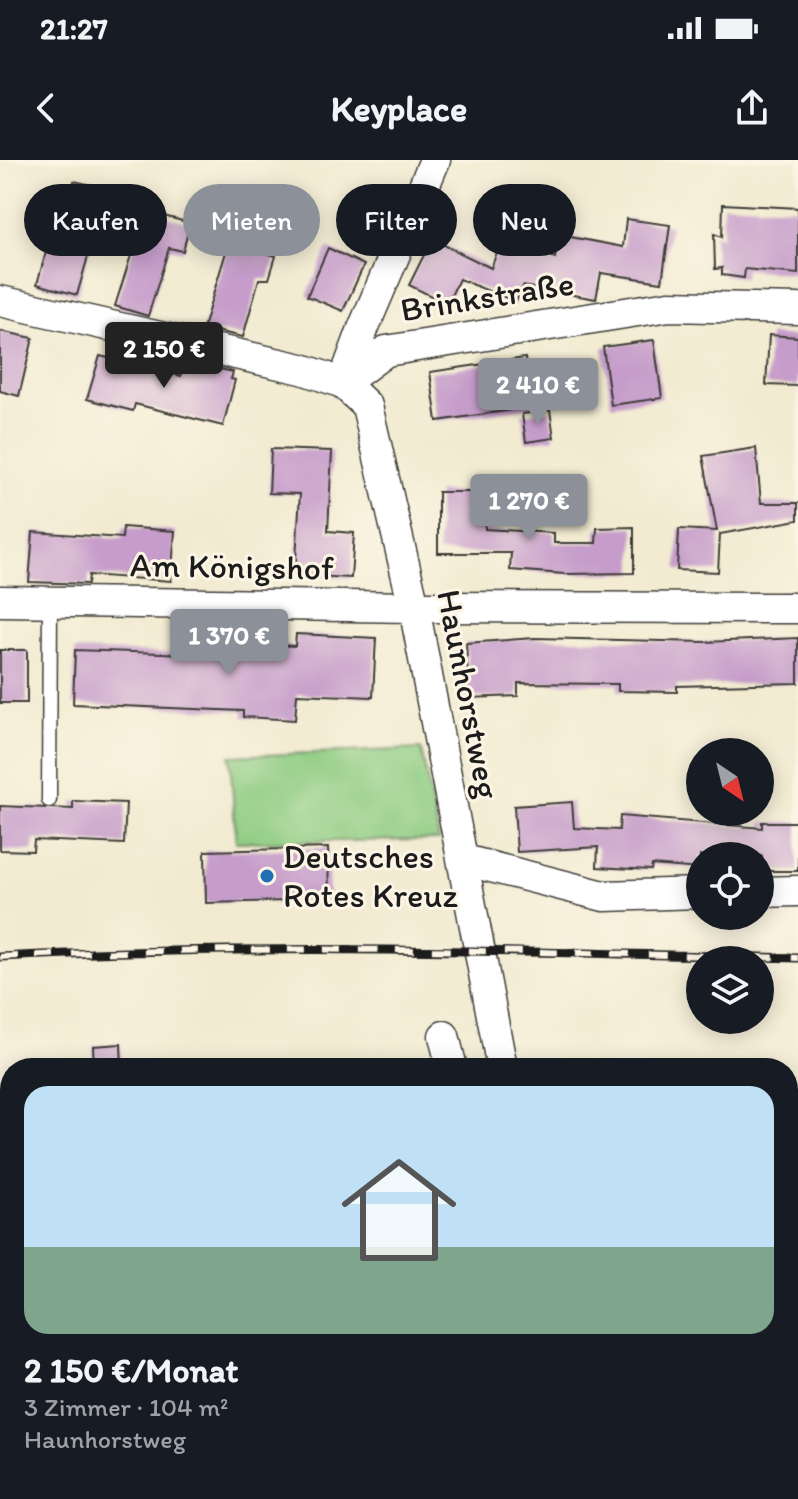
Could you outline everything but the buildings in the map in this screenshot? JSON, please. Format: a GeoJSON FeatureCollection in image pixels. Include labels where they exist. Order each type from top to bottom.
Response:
{"type":"FeatureCollection","features":[{"type":"Feature","properties":{"kind":"street"},"geometry":{"type":"LineString","coordinates":[[0,301],[302,369],[343,383],[435,160]]}},
{"type":"Feature","properties":{"kind":"street","name":"Brinkstraße"},"geometry":{"type":"LineString","coordinates":[[343,383],[386,351],[401,348],[669,306],[798,309]]}},
{"type":"Feature","properties":{"kind":"street","name":"Haunhorstweg"},"geometry":{"type":"LineString","coordinates":[[343,383],[367,406],[414,607],[500,1058]]}},
{"type":"Feature","properties":{"kind":"street","name":"Am Königshof"},"geometry":{"type":"LineString","coordinates":[[0,601],[798,608]]}},
{"type":"Feature","properties":{"kind":"street"},"geometry":{"type":"LineString","coordinates":[[464,860],[604,896],[686,893]]}},
{"type":"Feature","properties":{"kind":"street"},"geometry":{"type":"LineString","coordinates":[[774,892],[798,891]]}},
{"type":"Feature","properties":{"kind":"street"},"geometry":{"type":"LineString","coordinates":[[444,1036],[450,1058]]}},
{"type":"Feature","properties":{"kind":"lane"},"geometry":{"type":"LineString","coordinates":[[49,800],[50,601]]}},
{"type":"Feature","properties":{"kind":"green space"},"geometry":{"type":"Polygon","coordinates":[[[421,749],[439,840],[236,842],[230,756],[421,749]]]}},
{"type":"Feature","properties":{"kind":"railway"},"geometry":{"type":"LineString","coordinates":[[0,957],[299,950],[798,958]]}},
{"type":"Feature","properties":{"kind":"place","name":"Deutsches Rotes Kreuz"},"geometry":{"type":"Point","coordinates":[267,876]}}]}
